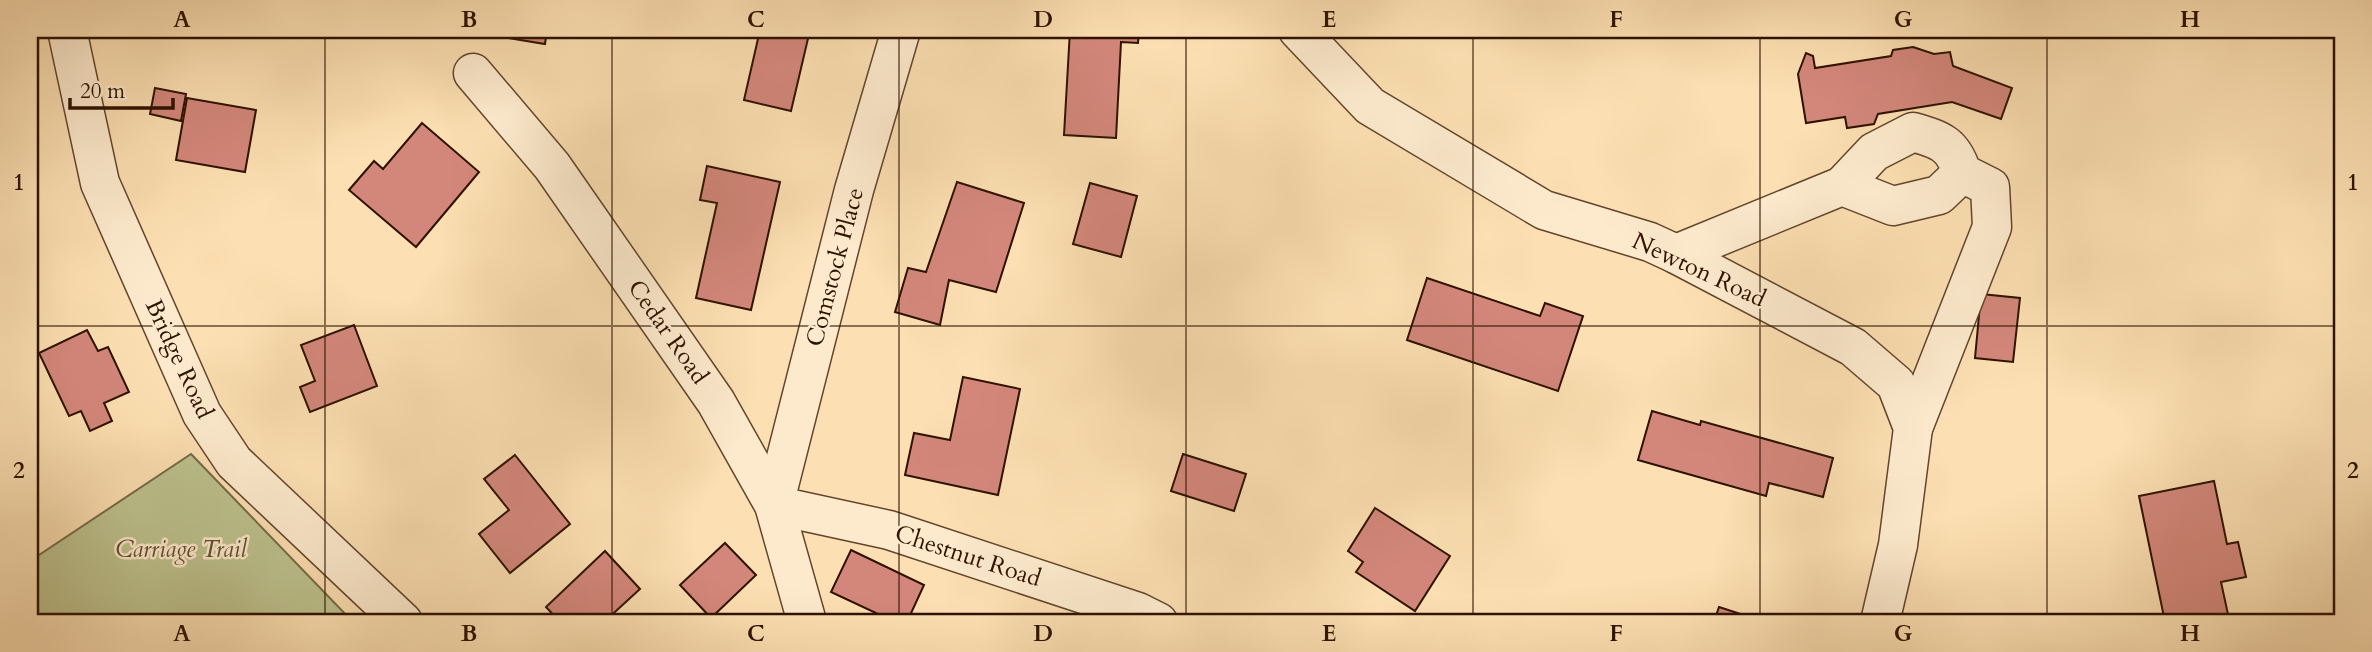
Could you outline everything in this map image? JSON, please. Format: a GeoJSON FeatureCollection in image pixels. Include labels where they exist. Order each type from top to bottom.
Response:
{"type":"FeatureCollection","features":[{"type":"Feature","properties":{"kind":"street","name":"Bridge Road"},"geometry":{"type":"LineString","coordinates":[[67,30],[100,183],[202,414],[234,462],[402,622]]}},
{"type":"Feature","properties":{"kind":"street","name":"Comstock Place"},"geometry":{"type":"LineString","coordinates":[[774,505],[855,190],[901,30]]}},
{"type":"Feature","properties":{"kind":"street","name":"Newton Road"},"geometry":{"type":"LineString","coordinates":[[1298,30],[1370,106],[1544,210],[1650,242],[1676,254],[1853,347],[1895,384],[1913,428],[1898,545],[1880,622]]}},
{"type":"Feature","properties":{"kind":"street","name":"Cedar Road"},"geometry":{"type":"LineString","coordinates":[[473,73],[552,166],[716,402],[774,505],[807,622]]}},
{"type":"Feature","properties":{"kind":"street"},"geometry":{"type":"LineString","coordinates":[[1676,254],[1842,186],[1874,152],[1913,132],[1942,141],[1958,159],[1962,173],[1990,187],[1992,227],[1913,428]]}},
{"type":"Feature","properties":{"kind":"street"},"geometry":{"type":"LineString","coordinates":[[1842,186],[1893,206],[1939,195],[1962,173]]}},
{"type":"Feature","properties":{"kind":"street","name":"Chestnut Road"},"geometry":{"type":"LineString","coordinates":[[774,505],[890,530],[1138,612],[1158,622]]}},
{"type":"Feature","properties":{"kind":"green space","name":"Carriage Trail"},"geometry":{"type":"Polygon","coordinates":[[[191,454],[353,622],[30,622],[30,561],[191,454]]]}},
{"type":"Feature","properties":{"kind":"building"},"geometry":{"type":"Polygon","coordinates":[[[460,30],[547,30],[545,44],[460,30]]]}},
{"type":"Feature","properties":{"kind":"building"},"geometry":{"type":"Polygon","coordinates":[[[760,30],[810,30],[791,111],[744,100],[760,30]]]}},
{"type":"Feature","properties":{"kind":"building"},"geometry":{"type":"Polygon","coordinates":[[[1070,30],[1139,30],[1138,43],[1121,42],[1116,138],[1064,135],[1070,30]]]}},
{"type":"Feature","properties":{"kind":"building"},"geometry":{"type":"Polygon","coordinates":[[[1913,47],[1934,54],[1950,52],[1953,66],[2012,88],[2001,119],[1952,102],[1878,114],[1874,124],[1847,128],[1845,117],[1806,123],[1798,74],[1806,53],[1813,56],[1815,68],[1891,56],[1893,50],[1913,47]]]}},
{"type":"Feature","properties":{"kind":"building"},"geometry":{"type":"Polygon","coordinates":[[[155,88],[186,94],[181,121],[150,114],[155,88]]]}},
{"type":"Feature","properties":{"kind":"building"},"geometry":{"type":"Polygon","coordinates":[[[187,98],[256,110],[245,172],[176,160],[187,98]]]}},
{"type":"Feature","properties":{"kind":"building"},"geometry":{"type":"Polygon","coordinates":[[[422,123],[479,172],[416,247],[349,190],[374,161],[383,169],[422,123]]]}},
{"type":"Feature","properties":{"kind":"building"},"geometry":{"type":"Polygon","coordinates":[[[707,166],[780,182],[751,310],[696,298],[717,203],[700,200],[707,166]]]}},
{"type":"Feature","properties":{"kind":"building"},"geometry":{"type":"Polygon","coordinates":[[[957,182],[1024,203],[996,292],[949,280],[940,325],[895,312],[908,268],[926,272],[957,182]]]}},
{"type":"Feature","properties":{"kind":"building"},"geometry":{"type":"Polygon","coordinates":[[[1090,183],[1137,196],[1121,257],[1073,244],[1090,183]]]}},
{"type":"Feature","properties":{"kind":"building"},"geometry":{"type":"Polygon","coordinates":[[[1427,278],[1540,316],[1545,303],[1583,316],[1558,391],[1407,340],[1427,278]]]}},
{"type":"Feature","properties":{"kind":"building"},"geometry":{"type":"Polygon","coordinates":[[[1981,294],[2020,298],[2013,362],[1975,358],[1981,294]]]}},
{"type":"Feature","properties":{"kind":"building"},"geometry":{"type":"Polygon","coordinates":[[[354,325],[377,386],[310,412],[300,387],[315,381],[301,345],[354,325]]]}},
{"type":"Feature","properties":{"kind":"building"},"geometry":{"type":"Polygon","coordinates":[[[87,330],[98,351],[108,347],[129,392],[104,403],[112,421],[90,431],[81,411],[69,416],[39,353],[87,330]]]}},
{"type":"Feature","properties":{"kind":"building"},"geometry":{"type":"Polygon","coordinates":[[[963,377],[1020,389],[998,495],[905,475],[914,433],[950,440],[963,377]]]}},
{"type":"Feature","properties":{"kind":"building"},"geometry":{"type":"Polygon","coordinates":[[[1652,411],[1700,425],[1701,421],[1833,458],[1823,497],[1769,483],[1766,496],[1638,460],[1652,411]]]}},
{"type":"Feature","properties":{"kind":"building"},"geometry":{"type":"Polygon","coordinates":[[[1183,454],[1246,474],[1234,511],[1171,491],[1183,454]]]}},
{"type":"Feature","properties":{"kind":"building"},"geometry":{"type":"Polygon","coordinates":[[[515,455],[570,524],[510,573],[479,534],[509,510],[484,479],[515,455]]]}},
{"type":"Feature","properties":{"kind":"building"},"geometry":{"type":"Polygon","coordinates":[[[2214,481],[2227,544],[2238,542],[2246,577],[2221,582],[2229,619],[2165,622],[2139,496],[2214,481]]]}},
{"type":"Feature","properties":{"kind":"building"},"geometry":{"type":"Polygon","coordinates":[[[1375,508],[1450,556],[1415,611],[1356,572],[1363,562],[1348,551],[1375,508]]]}},
{"type":"Feature","properties":{"kind":"building"},"geometry":{"type":"Polygon","coordinates":[[[725,543],[756,575],[711,618],[680,585],[725,543]]]}},
{"type":"Feature","properties":{"kind":"building"},"geometry":{"type":"Polygon","coordinates":[[[851,550],[924,585],[907,622],[895,622],[831,592],[851,550]]]}},
{"type":"Feature","properties":{"kind":"building"},"geometry":{"type":"Polygon","coordinates":[[[605,551],[640,589],[604,622],[560,622],[546,607],[605,551]]]}},
{"type":"Feature","properties":{"kind":"building"},"geometry":{"type":"Polygon","coordinates":[[[1719,607],[1765,622],[1714,622],[1719,607]]]}}]}
